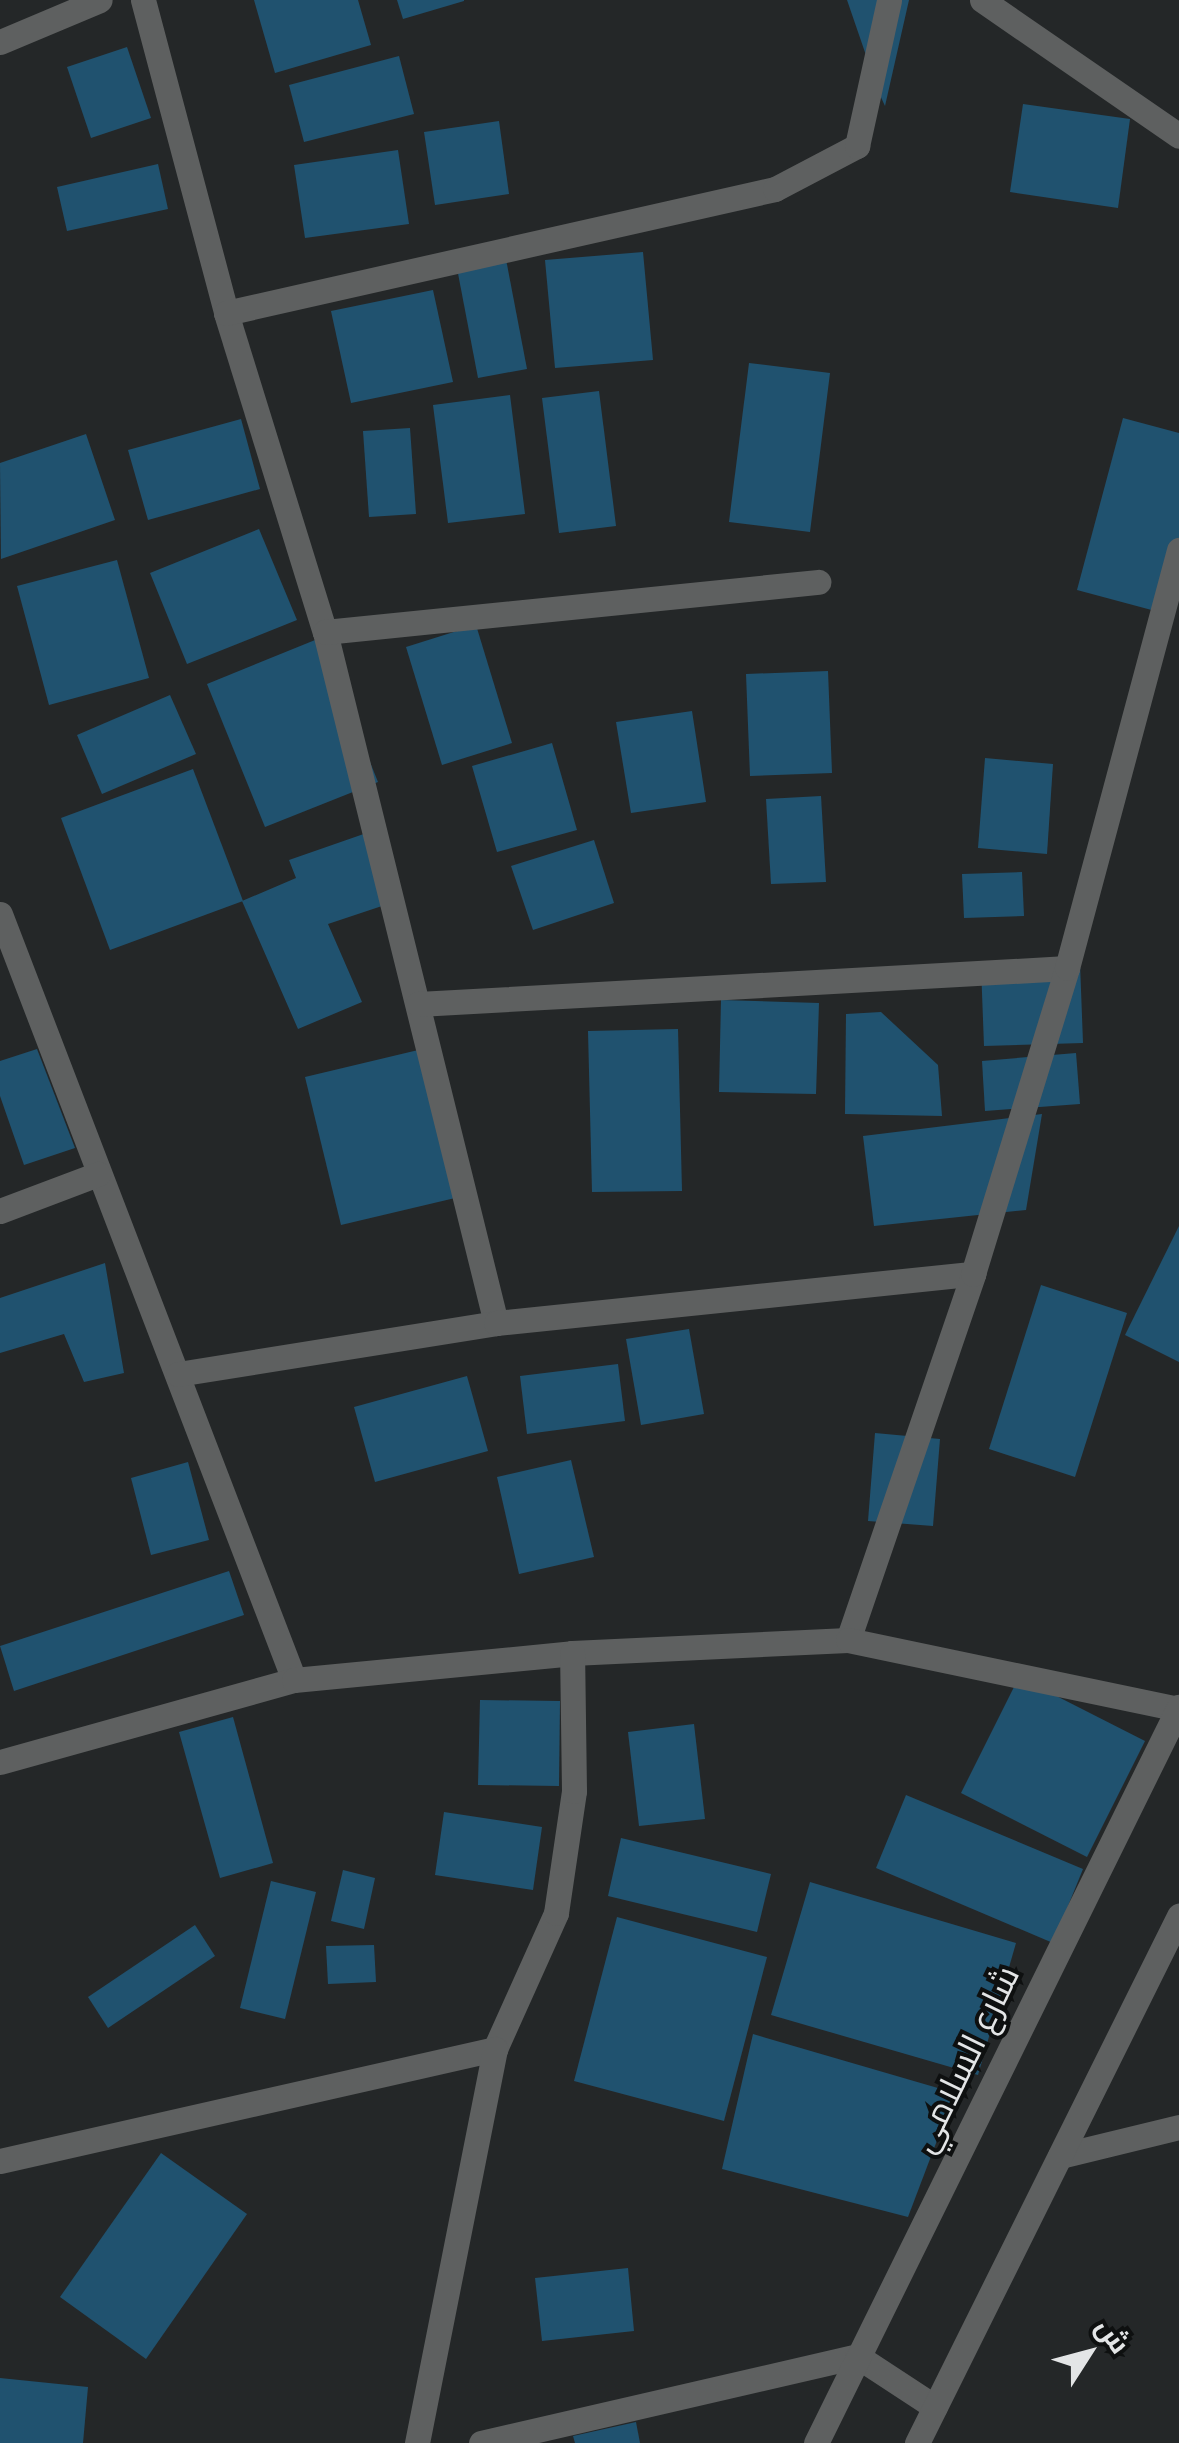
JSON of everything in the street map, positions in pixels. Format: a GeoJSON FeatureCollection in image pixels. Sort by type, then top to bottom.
{"type":"FeatureCollection","features":[{"type":"Feature","properties":{"kind":"street"},"geometry":{"type":"LineString","coordinates":[[0,42],[100,0]]}},
{"type":"Feature","properties":{"kind":"street"},"geometry":{"type":"LineString","coordinates":[[142,0],[226,313],[325,632],[496,1323]]}},
{"type":"Feature","properties":{"kind":"street"},"geometry":{"type":"LineString","coordinates":[[226,313],[775,189],[857,146],[888,0]]}},
{"type":"Feature","properties":{"kind":"street"},"geometry":{"type":"LineString","coordinates":[[983,0],[1179,136]]}},
{"type":"Feature","properties":{"kind":"street"},"geometry":{"type":"LineString","coordinates":[[848,1640],[973,1274],[1068,968],[1175,578],[1179,550]]}},
{"type":"Feature","properties":{"kind":"street"},"geometry":{"type":"LineString","coordinates":[[325,632],[818,582]]}},
{"type":"Feature","properties":{"kind":"street"},"geometry":{"type":"LineString","coordinates":[[0,914],[294,1680]]}},
{"type":"Feature","properties":{"kind":"street"},"geometry":{"type":"LineString","coordinates":[[418,1004],[1068,968]]}},
{"type":"Feature","properties":{"kind":"street"},"geometry":{"type":"LineString","coordinates":[[0,1211],[98,1174]]}},
{"type":"Feature","properties":{"kind":"street"},"geometry":{"type":"LineString","coordinates":[[178,1374],[496,1323],[973,1274]]}},
{"type":"Feature","properties":{"kind":"street"},"geometry":{"type":"LineString","coordinates":[[0,1762],[294,1680],[572,1653],[848,1640],[1179,1708]]}},
{"type":"Feature","properties":{"kind":"street"},"geometry":{"type":"LineString","coordinates":[[416,2443],[495,2049],[556,1913],[574,1791],[572,1653]]}},
{"type":"Feature","properties":{"kind":"street","name":"شارع السلامي"},"geometry":{"type":"LineString","coordinates":[[816,2443],[1179,1708]]}},
{"type":"Feature","properties":{"kind":"street"},"geometry":{"type":"LineString","coordinates":[[917,2443],[1179,1916]]}},
{"type":"Feature","properties":{"kind":"street"},"geometry":{"type":"LineString","coordinates":[[0,2161],[495,2049]]}},
{"type":"Feature","properties":{"kind":"street"},"geometry":{"type":"LineString","coordinates":[[1060,2156],[1179,2127]]}},
{"type":"Feature","properties":{"kind":"street"},"geometry":{"type":"LineString","coordinates":[[480,2443],[858,2356],[935,2407]]}},
{"type":"Feature","properties":{"kind":"building"},"geometry":{"type":"Polygon","coordinates":[[[254,0],[358,0],[371,45],[275,73],[254,0]]]}},
{"type":"Feature","properties":{"kind":"building"},"geometry":{"type":"Polygon","coordinates":[[[397,0],[464,0],[464,1],[403,19],[397,0]]]}},
{"type":"Feature","properties":{"kind":"building"},"geometry":{"type":"Polygon","coordinates":[[[847,0],[909,0],[885,106],[879,93],[847,0]]]}},
{"type":"Feature","properties":{"kind":"building"},"geometry":{"type":"Polygon","coordinates":[[[127,47],[151,118],[91,138],[67,67],[127,47]]]}},
{"type":"Feature","properties":{"kind":"building"},"geometry":{"type":"Polygon","coordinates":[[[399,56],[414,114],[304,142],[289,85],[399,56]]]}},
{"type":"Feature","properties":{"kind":"building"},"geometry":{"type":"Polygon","coordinates":[[[1023,104],[1130,119],[1118,208],[1010,192],[1023,104]]]}},
{"type":"Feature","properties":{"kind":"building"},"geometry":{"type":"Polygon","coordinates":[[[499,121],[509,194],[435,205],[424,132],[499,121]]]}},
{"type":"Feature","properties":{"kind":"building"},"geometry":{"type":"Polygon","coordinates":[[[398,150],[409,224],[305,238],[294,165],[398,150]]]}},
{"type":"Feature","properties":{"kind":"building"},"geometry":{"type":"Polygon","coordinates":[[[158,164],[168,209],[67,231],[57,187],[158,164]]]}},
{"type":"Feature","properties":{"kind":"building"},"geometry":{"type":"Polygon","coordinates":[[[643,252],[653,360],[555,368],[545,260],[643,252]]]}},
{"type":"Feature","properties":{"kind":"building"},"geometry":{"type":"Polygon","coordinates":[[[505,254],[527,369],[478,378],[456,263],[505,254]]]}},
{"type":"Feature","properties":{"kind":"building"},"geometry":{"type":"Polygon","coordinates":[[[433,290],[453,382],[351,403],[331,311],[433,290]]]}},
{"type":"Feature","properties":{"kind":"building"},"geometry":{"type":"Polygon","coordinates":[[[749,363],[830,373],[810,532],[729,522],[749,363]]]}},
{"type":"Feature","properties":{"kind":"building"},"geometry":{"type":"Polygon","coordinates":[[[599,391],[616,526],[559,533],[542,398],[599,391]]]}},
{"type":"Feature","properties":{"kind":"building"},"geometry":{"type":"Polygon","coordinates":[[[510,395],[525,514],[448,523],[433,405],[510,395]]]}},
{"type":"Feature","properties":{"kind":"building"},"geometry":{"type":"Polygon","coordinates":[[[1123,418],[1179,433],[1179,538],[1159,612],[1077,590],[1123,418]]]}},
{"type":"Feature","properties":{"kind":"building"},"geometry":{"type":"Polygon","coordinates":[[[241,419],[260,489],[148,520],[128,450],[241,419]]]}},
{"type":"Feature","properties":{"kind":"building"},"geometry":{"type":"Polygon","coordinates":[[[410,428],[416,514],[369,517],[363,431],[410,428]]]}},
{"type":"Feature","properties":{"kind":"building"},"geometry":{"type":"Polygon","coordinates":[[[86,434],[115,520],[1,559],[0,463],[86,434]]]}},
{"type":"Feature","properties":{"kind":"building"},"geometry":{"type":"Polygon","coordinates":[[[259,529],[297,620],[187,664],[150,573],[259,529]]]}},
{"type":"Feature","properties":{"kind":"building"},"geometry":{"type":"Polygon","coordinates":[[[117,560],[149,678],[49,705],[17,586],[117,560]]]}},
{"type":"Feature","properties":{"kind":"building"},"geometry":{"type":"Polygon","coordinates":[[[476,625],[512,743],[442,765],[406,647],[476,625]]]}},
{"type":"Feature","properties":{"kind":"building"},"geometry":{"type":"Polygon","coordinates":[[[320,638],[378,782],[265,827],[207,684],[320,638]]]}},
{"type":"Feature","properties":{"kind":"building"},"geometry":{"type":"Polygon","coordinates":[[[828,671],[832,773],[750,776],[746,674],[828,671]]]}},
{"type":"Feature","properties":{"kind":"building"},"geometry":{"type":"Polygon","coordinates":[[[170,695],[196,754],[102,794],[77,735],[170,695]]]}},
{"type":"Feature","properties":{"kind":"building"},"geometry":{"type":"Polygon","coordinates":[[[692,711],[706,802],[631,813],[616,722],[692,711]]]}},
{"type":"Feature","properties":{"kind":"building"},"geometry":{"type":"Polygon","coordinates":[[[552,743],[577,830],[497,852],[472,766],[552,743]]]}},
{"type":"Feature","properties":{"kind":"building"},"geometry":{"type":"Polygon","coordinates":[[[985,758],[1053,764],[1047,854],[978,848],[985,758]]]}},
{"type":"Feature","properties":{"kind":"building"},"geometry":{"type":"Polygon","coordinates":[[[193,769],[243,901],[110,950],[61,818],[193,769]]]}},
{"type":"Feature","properties":{"kind":"building"},"geometry":{"type":"Polygon","coordinates":[[[821,796],[826,882],[771,884],[766,799],[821,796]]]}},
{"type":"Feature","properties":{"kind":"building"},"geometry":{"type":"Polygon","coordinates":[[[378,829],[403,899],[328,924],[362,1002],[298,1029],[242,901],[296,878],[289,860],[378,829]]]}},
{"type":"Feature","properties":{"kind":"building"},"geometry":{"type":"Polygon","coordinates":[[[594,840],[614,903],[533,930],[511,866],[594,840]]]}},
{"type":"Feature","properties":{"kind":"building"},"geometry":{"type":"Polygon","coordinates":[[[1022,872],[1024,916],[964,918],[962,874],[1022,872]]]}},
{"type":"Feature","properties":{"kind":"building"},"geometry":{"type":"Polygon","coordinates":[[[1080,963],[1083,1043],[984,1046],[981,966],[1080,963]]]}},
{"type":"Feature","properties":{"kind":"building"},"geometry":{"type":"Polygon","coordinates":[[[721,1000],[819,1003],[816,1094],[719,1092],[721,1000]]]}},
{"type":"Feature","properties":{"kind":"building"},"geometry":{"type":"Polygon","coordinates":[[[881,1012],[938,1065],[942,1116],[845,1114],[846,1014],[881,1012]]]}},
{"type":"Feature","properties":{"kind":"building"},"geometry":{"type":"Polygon","coordinates":[[[678,1029],[682,1191],[592,1192],[588,1031],[678,1029]]]}},
{"type":"Feature","properties":{"kind":"building"},"geometry":{"type":"Polygon","coordinates":[[[435,1046],[472,1194],[341,1225],[305,1077],[435,1046]]]}},
{"type":"Feature","properties":{"kind":"building"},"geometry":{"type":"Polygon","coordinates":[[[37,1049],[75,1148],[24,1165],[0,1096],[0,1061],[37,1049]]]}},
{"type":"Feature","properties":{"kind":"building"},"geometry":{"type":"Polygon","coordinates":[[[1076,1053],[1080,1104],[985,1111],[982,1061],[1076,1053]]]}},
{"type":"Feature","properties":{"kind":"building"},"geometry":{"type":"Polygon","coordinates":[[[1042,1114],[1026,1210],[874,1226],[863,1136],[1042,1114]]]}},
{"type":"Feature","properties":{"kind":"building"},"geometry":{"type":"Polygon","coordinates":[[[1179,1226],[1179,1362],[1125,1335],[1179,1226]]]}},
{"type":"Feature","properties":{"kind":"building"},"geometry":{"type":"Polygon","coordinates":[[[105,1263],[124,1373],[84,1382],[64,1334],[0,1353],[0,1298],[105,1263]]]}},
{"type":"Feature","properties":{"kind":"building"},"geometry":{"type":"Polygon","coordinates":[[[1041,1285],[1127,1313],[1075,1477],[989,1449],[1041,1285]]]}},
{"type":"Feature","properties":{"kind":"building"},"geometry":{"type":"Polygon","coordinates":[[[689,1329],[704,1414],[641,1425],[626,1339],[689,1329]]]}},
{"type":"Feature","properties":{"kind":"building"},"geometry":{"type":"Polygon","coordinates":[[[618,1364],[625,1421],[527,1434],[520,1376],[618,1364]]]}},
{"type":"Feature","properties":{"kind":"building"},"geometry":{"type":"Polygon","coordinates":[[[467,1376],[488,1451],[375,1482],[354,1407],[467,1376]]]}},
{"type":"Feature","properties":{"kind":"building"},"geometry":{"type":"Polygon","coordinates":[[[875,1433],[940,1439],[933,1526],[868,1521],[875,1433]]]}},
{"type":"Feature","properties":{"kind":"building"},"geometry":{"type":"Polygon","coordinates":[[[571,1460],[594,1557],[519,1574],[497,1477],[571,1460]]]}},
{"type":"Feature","properties":{"kind":"building"},"geometry":{"type":"Polygon","coordinates":[[[188,1462],[209,1540],[151,1555],[131,1478],[188,1462]]]}},
{"type":"Feature","properties":{"kind":"building"},"geometry":{"type":"Polygon","coordinates":[[[229,1571],[244,1615],[14,1691],[0,1646],[229,1571]]]}},
{"type":"Feature","properties":{"kind":"building"},"geometry":{"type":"Polygon","coordinates":[[[1019,1677],[1145,1741],[1087,1857],[961,1793],[1019,1677]]]}},
{"type":"Feature","properties":{"kind":"building"},"geometry":{"type":"Polygon","coordinates":[[[480,1700],[560,1701],[559,1786],[478,1785],[480,1700]]]}},
{"type":"Feature","properties":{"kind":"building"},"geometry":{"type":"Polygon","coordinates":[[[233,1717],[273,1863],[220,1878],[179,1732],[233,1717]]]}},
{"type":"Feature","properties":{"kind":"building"},"geometry":{"type":"Polygon","coordinates":[[[694,1724],[705,1819],[639,1826],[628,1732],[694,1724]]]}},
{"type":"Feature","properties":{"kind":"building"},"geometry":{"type":"Polygon","coordinates":[[[906,1795],[1083,1869],[1053,1943],[876,1868],[906,1795]]]}},
{"type":"Feature","properties":{"kind":"building"},"geometry":{"type":"Polygon","coordinates":[[[444,1812],[542,1827],[533,1890],[435,1875],[444,1812]]]}},
{"type":"Feature","properties":{"kind":"building"},"geometry":{"type":"Polygon","coordinates":[[[621,1838],[771,1874],[757,1932],[608,1896],[621,1838]]]}},
{"type":"Feature","properties":{"kind":"building"},"geometry":{"type":"Polygon","coordinates":[[[343,1870],[375,1878],[364,1929],[331,1921],[343,1870]]]}},
{"type":"Feature","properties":{"kind":"building"},"geometry":{"type":"Polygon","coordinates":[[[271,1881],[316,1892],[285,2019],[240,2008],[271,1881]]]}},
{"type":"Feature","properties":{"kind":"building"},"geometry":{"type":"Polygon","coordinates":[[[810,1882],[1016,1943],[978,2075],[771,2015],[810,1882]]]}},
{"type":"Feature","properties":{"kind":"building"},"geometry":{"type":"Polygon","coordinates":[[[617,1917],[767,1957],[724,2121],[574,2081],[617,1917]]]}},
{"type":"Feature","properties":{"kind":"building"},"geometry":{"type":"Polygon","coordinates":[[[195,1925],[215,1956],[108,2028],[88,1997],[195,1925]]]}},
{"type":"Feature","properties":{"kind":"building"},"geometry":{"type":"Polygon","coordinates":[[[374,1945],[376,1982],[328,1984],[326,1946],[374,1945]]]}},
{"type":"Feature","properties":{"kind":"building"},"geometry":{"type":"Polygon","coordinates":[[[753,2034],[955,2093],[908,2217],[722,2169],[753,2034]]]}},
{"type":"Feature","properties":{"kind":"building"},"geometry":{"type":"Polygon","coordinates":[[[161,2153],[247,2214],[146,2359],[60,2297],[161,2153]]]}},
{"type":"Feature","properties":{"kind":"building"},"geometry":{"type":"Polygon","coordinates":[[[628,2268],[634,2331],[542,2341],[535,2278],[628,2268]]]}},
{"type":"Feature","properties":{"kind":"building"},"geometry":{"type":"Polygon","coordinates":[[[0,2378],[88,2387],[83,2443],[0,2443],[0,2378]]]}},
{"type":"Feature","properties":{"kind":"building"},"geometry":{"type":"Polygon","coordinates":[[[636,2422],[640,2443],[575,2443],[573,2436],[636,2422]]]}}]}
